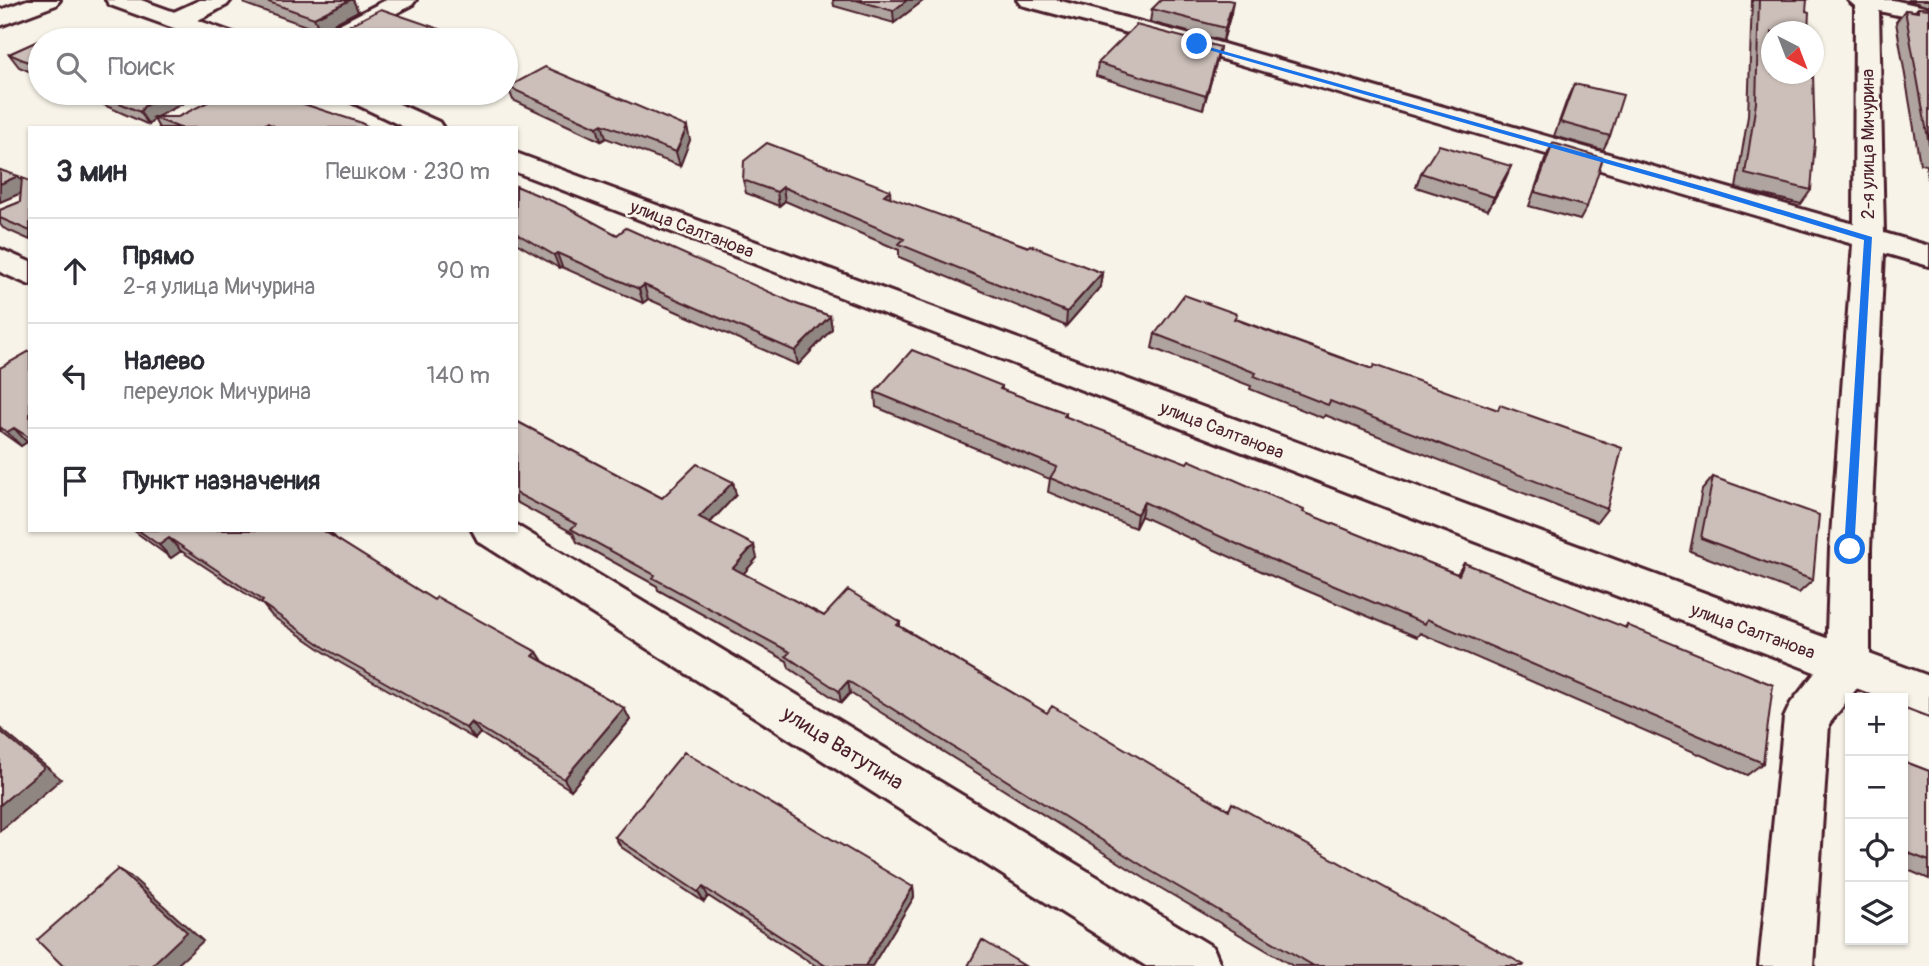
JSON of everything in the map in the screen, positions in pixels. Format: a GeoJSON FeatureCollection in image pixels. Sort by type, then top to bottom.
{"type":"FeatureCollection","features":[{"type":"Feature","properties":{"kind":"street"},"geometry":{"type":"LineString","coordinates":[[0,19],[48,0]]}},
{"type":"Feature","properties":{"kind":"street"},"geometry":{"type":"LineString","coordinates":[[118,0],[198,28]]}},
{"type":"Feature","properties":{"kind":"street"},"geometry":{"type":"LineString","coordinates":[[176,20],[219,0]]}},
{"type":"Feature","properties":{"kind":"street"},"geometry":{"type":"LineString","coordinates":[[350,28],[404,0]]}},
{"type":"Feature","properties":{"kind":"street"},"geometry":{"type":"LineString","coordinates":[[1029,0],[1197,44],[1709,190],[1929,256]]}},
{"type":"Feature","properties":{"kind":"street"},"geometry":{"type":"LineString","coordinates":[[1865,1],[1929,15]]}},
{"type":"Feature","properties":{"kind":"street","name":"2-я улица Мичурина"},"geometry":{"type":"LineString","coordinates":[[1847,665],[1850,549],[1869,239],[1865,1]]}},
{"type":"Feature","properties":{"kind":"street"},"geometry":{"type":"LineString","coordinates":[[380,105],[425,126]]}},
{"type":"Feature","properties":{"kind":"street","name":"улица Салтанова"},"geometry":{"type":"LineString","coordinates":[[518,163],[1929,696]]}},
{"type":"Feature","properties":{"kind":"street"},"geometry":{"type":"LineString","coordinates":[[0,259],[28,274]]}},
{"type":"Feature","properties":{"kind":"street","name":"улица Ватутина"},"geometry":{"type":"LineString","coordinates":[[495,532],[1194,966]]}},
{"type":"Feature","properties":{"kind":"street"},"geometry":{"type":"LineString","coordinates":[[1786,966],[1807,718],[1847,665]]}},
{"type":"Feature","properties":{"kind":"building"},"geometry":{"type":"Polygon","coordinates":[[[263,0],[350,0],[314,18],[263,0]]]}},
{"type":"Feature","properties":{"kind":"building"},"geometry":{"type":"Polygon","coordinates":[[[856,0],[907,0],[893,11],[856,0]]]}},
{"type":"Feature","properties":{"kind":"building"},"geometry":{"type":"Polygon","coordinates":[[[1161,0],[1233,1],[1225,28],[1152,9],[1161,0]]]}},
{"type":"Feature","properties":{"kind":"building"},"geometry":{"type":"Polygon","coordinates":[[[1759,0],[1807,0],[1809,21],[1761,21],[1761,84],[1813,84],[1815,142],[1811,190],[1745,174],[1756,103],[1759,0]]]}},
{"type":"Feature","properties":{"kind":"building"},"geometry":{"type":"Polygon","coordinates":[[[1918,8],[1929,9],[1929,144],[1905,10],[1918,12],[1918,8]]]}},
{"type":"Feature","properties":{"kind":"building"},"geometry":{"type":"Polygon","coordinates":[[[381,9],[436,28],[344,28],[381,9]]]}},
{"type":"Feature","properties":{"kind":"building"},"geometry":{"type":"Polygon","coordinates":[[[1136,25],[1220,47],[1206,96],[1098,63],[1136,25]]]}},
{"type":"Feature","properties":{"kind":"building"},"geometry":{"type":"Polygon","coordinates":[[[28,45],[28,62],[9,54],[28,45]]]}},
{"type":"Feature","properties":{"kind":"building"},"geometry":{"type":"Polygon","coordinates":[[[545,67],[687,127],[676,152],[602,124],[597,127],[518,91],[518,82],[545,67]]]}},
{"type":"Feature","properties":{"kind":"building"},"geometry":{"type":"Polygon","coordinates":[[[1574,84],[1623,95],[1610,136],[1560,122],[1574,84]]]}},
{"type":"Feature","properties":{"kind":"building"},"geometry":{"type":"Polygon","coordinates":[[[124,105],[146,105],[140,112],[124,105]]]}},
{"type":"Feature","properties":{"kind":"building"},"geometry":{"type":"Polygon","coordinates":[[[202,105],[307,105],[367,126],[274,126],[267,123],[262,126],[175,126],[152,117],[178,117],[202,105]]]}},
{"type":"Feature","properties":{"kind":"building"},"geometry":{"type":"Polygon","coordinates":[[[767,143],[890,190],[884,195],[1028,247],[1030,245],[1102,273],[1067,312],[899,244],[904,239],[783,187],[777,192],[743,180],[744,161],[767,143]]]}},
{"type":"Feature","properties":{"kind":"building"},"geometry":{"type":"Polygon","coordinates":[[[1553,143],[1603,158],[1587,207],[1535,192],[1553,143]]]}},
{"type":"Feature","properties":{"kind":"building"},"geometry":{"type":"Polygon","coordinates":[[[1439,145],[1511,166],[1494,197],[1421,173],[1439,145]]]}},
{"type":"Feature","properties":{"kind":"building"},"geometry":{"type":"Polygon","coordinates":[[[0,170],[18,176],[0,184],[0,170]]]}},
{"type":"Feature","properties":{"kind":"building"},"geometry":{"type":"Polygon","coordinates":[[[22,178],[28,180],[28,230],[0,218],[0,210],[20,202],[22,178]]]}},
{"type":"Feature","properties":{"kind":"building"},"geometry":{"type":"Polygon","coordinates":[[[518,187],[566,207],[617,235],[626,228],[796,304],[830,316],[795,351],[644,285],[639,289],[557,253],[554,255],[518,234],[518,187]]]}},
{"type":"Feature","properties":{"kind":"building"},"geometry":{"type":"Polygon","coordinates":[[[1184,295],[1237,314],[1234,319],[1372,369],[1374,365],[1498,410],[1500,405],[1622,448],[1607,509],[1330,401],[1328,405],[1254,376],[1256,373],[1155,334],[1184,295]]]}},
{"type":"Feature","properties":{"kind":"building"},"geometry":{"type":"Polygon","coordinates":[[[912,350],[1002,386],[1000,389],[1066,413],[1064,416],[1187,463],[1189,460],[1304,510],[1303,512],[1459,575],[1464,563],[1626,628],[1627,625],[1773,685],[1763,763],[1427,619],[1425,624],[1277,562],[1144,502],[1137,514],[1050,478],[1057,467],[875,392],[912,350]]]}},
{"type":"Feature","properties":{"kind":"building"},"geometry":{"type":"Polygon","coordinates":[[[28,352],[28,437],[14,428],[7,432],[0,427],[0,368],[28,352]]]}},
{"type":"Feature","properties":{"kind":"building"},"geometry":{"type":"Polygon","coordinates":[[[518,422],[662,498],[697,464],[733,482],[699,517],[754,545],[733,568],[824,616],[848,590],[900,622],[897,625],[1047,713],[1052,706],[1229,810],[1232,803],[1524,965],[1314,966],[1151,871],[848,681],[839,691],[786,656],[790,652],[653,578],[655,575],[571,529],[576,524],[518,494],[518,422]]]}},
{"type":"Feature","properties":{"kind":"building"},"geometry":{"type":"Polygon","coordinates":[[[1713,477],[1819,515],[1813,580],[1701,538],[1713,477]]]}},
{"type":"Feature","properties":{"kind":"building"},"geometry":{"type":"Polygon","coordinates":[[[141,532],[326,532],[434,600],[437,597],[537,652],[533,656],[624,708],[564,779],[471,722],[466,728],[328,650],[261,603],[263,601],[169,538],[159,545],[141,532]]]}},
{"type":"Feature","properties":{"kind":"building"},"geometry":{"type":"Polygon","coordinates":[[[0,731],[44,768],[0,805],[0,731]]]}},
{"type":"Feature","properties":{"kind":"building"},"geometry":{"type":"Polygon","coordinates":[[[684,752],[913,887],[865,966],[826,966],[703,887],[698,892],[615,837],[684,752]]]}},
{"type":"Feature","properties":{"kind":"building"},"geometry":{"type":"Polygon","coordinates":[[[1908,763],[1929,771],[1929,861],[1908,853],[1908,763]]]}},
{"type":"Feature","properties":{"kind":"building"},"geometry":{"type":"Polygon","coordinates":[[[118,869],[187,932],[151,966],[63,966],[37,940],[118,869]]]}},
{"type":"Feature","properties":{"kind":"building"},"geometry":{"type":"Polygon","coordinates":[[[982,940],[1025,966],[968,966],[982,940]]]}},
{"type":"Feature","properties":{"kind":"route"},"geometry":{"type":"LineString","coordinates":[[1197,44],[1368,95],[1709,190],[1869,239],[1850,549]]}}]}
